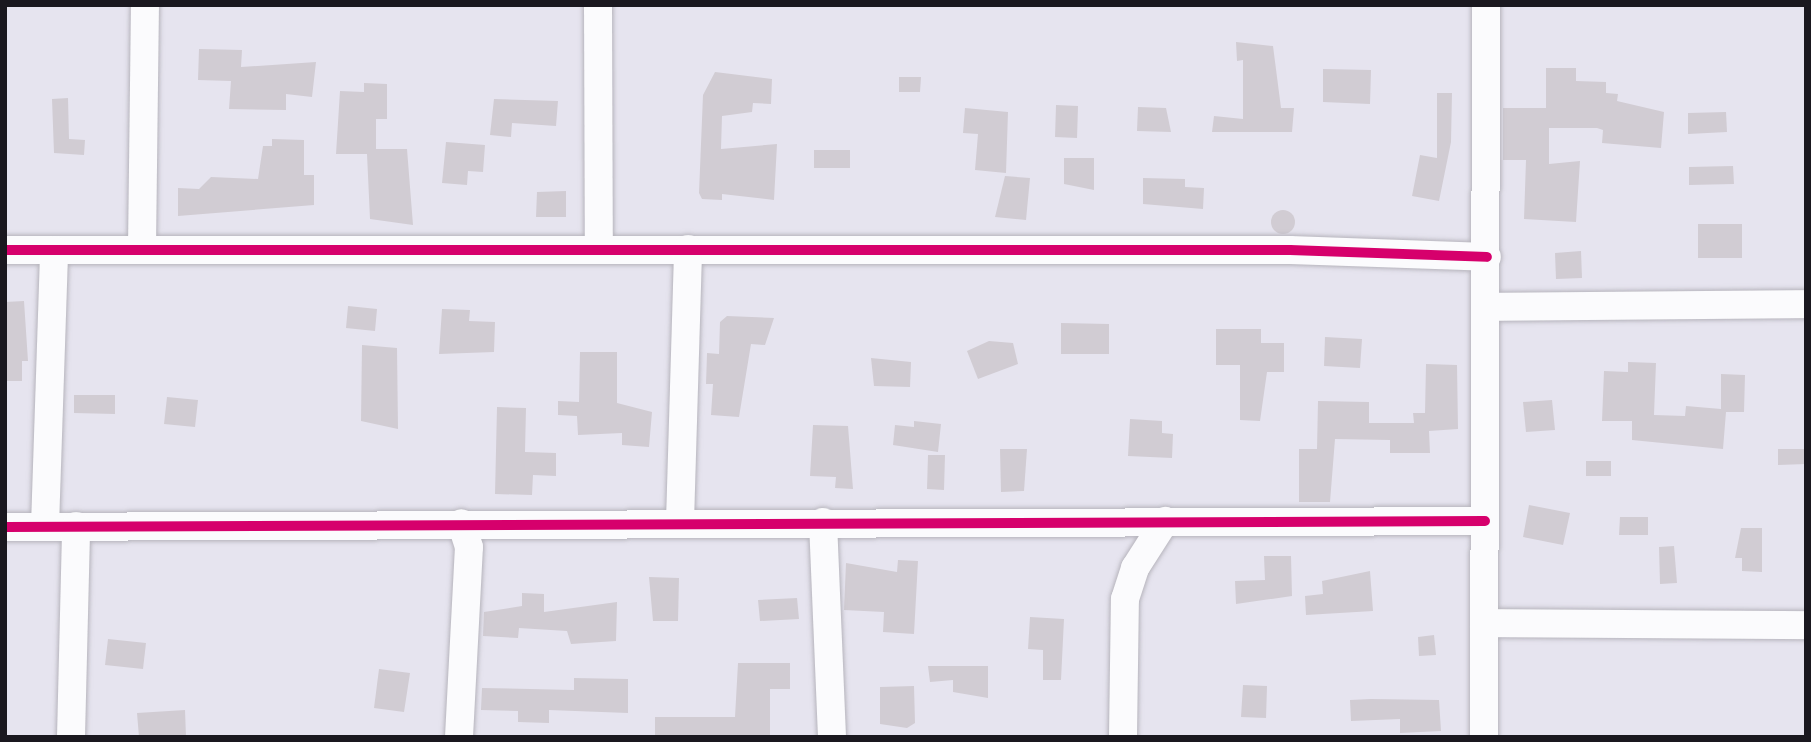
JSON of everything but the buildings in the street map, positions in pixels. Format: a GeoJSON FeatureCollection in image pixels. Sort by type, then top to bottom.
{"type":"FeatureCollection","features":[{"type":"Feature","properties":{"kind":"street"},"geometry":{"type":"LineString","coordinates":[[142,248],[145,5]]}},
{"type":"Feature","properties":{"kind":"street"},"geometry":{"type":"LineString","coordinates":[[598,5],[598,248]]}},
{"type":"Feature","properties":{"kind":"street"},"geometry":{"type":"LineString","coordinates":[[1484,737],[1486,5]]}},
{"type":"Feature","properties":{"kind":"street"},"geometry":{"type":"LineString","coordinates":[[680,522],[688,249]]}},
{"type":"Feature","properties":{"kind":"street"},"geometry":{"type":"LineString","coordinates":[[5,250],[1290,250],[1487,257]]}},
{"type":"Feature","properties":{"kind":"street"},"geometry":{"type":"LineString","coordinates":[[45,526],[54,250]]}},
{"type":"Feature","properties":{"kind":"street"},"geometry":{"type":"LineString","coordinates":[[1487,307],[1806,304]]}},
{"type":"Feature","properties":{"kind":"street"},"geometry":{"type":"LineString","coordinates":[[5,527],[680,522],[1485,521]]}},
{"type":"Feature","properties":{"kind":"street"},"geometry":{"type":"LineString","coordinates":[[823,522],[832,737]]}},
{"type":"Feature","properties":{"kind":"street"},"geometry":{"type":"LineString","coordinates":[[1123,737],[1125,599],[1135,568],[1165,522]]}},
{"type":"Feature","properties":{"kind":"street"},"geometry":{"type":"LineString","coordinates":[[459,737],[469,547],[461,523]]}},
{"type":"Feature","properties":{"kind":"street"},"geometry":{"type":"LineString","coordinates":[[71,737],[76,526]]}},
{"type":"Feature","properties":{"kind":"street"},"geometry":{"type":"LineString","coordinates":[[1484,624],[1806,625]]}},
{"type":"Feature","properties":{"kind":"cycle path"},"geometry":{"type":"LineString","coordinates":[[5,250],[1290,250],[1487,257]]}},
{"type":"Feature","properties":{"kind":"cycle path"},"geometry":{"type":"LineString","coordinates":[[5,527],[1485,521]]}}]}
